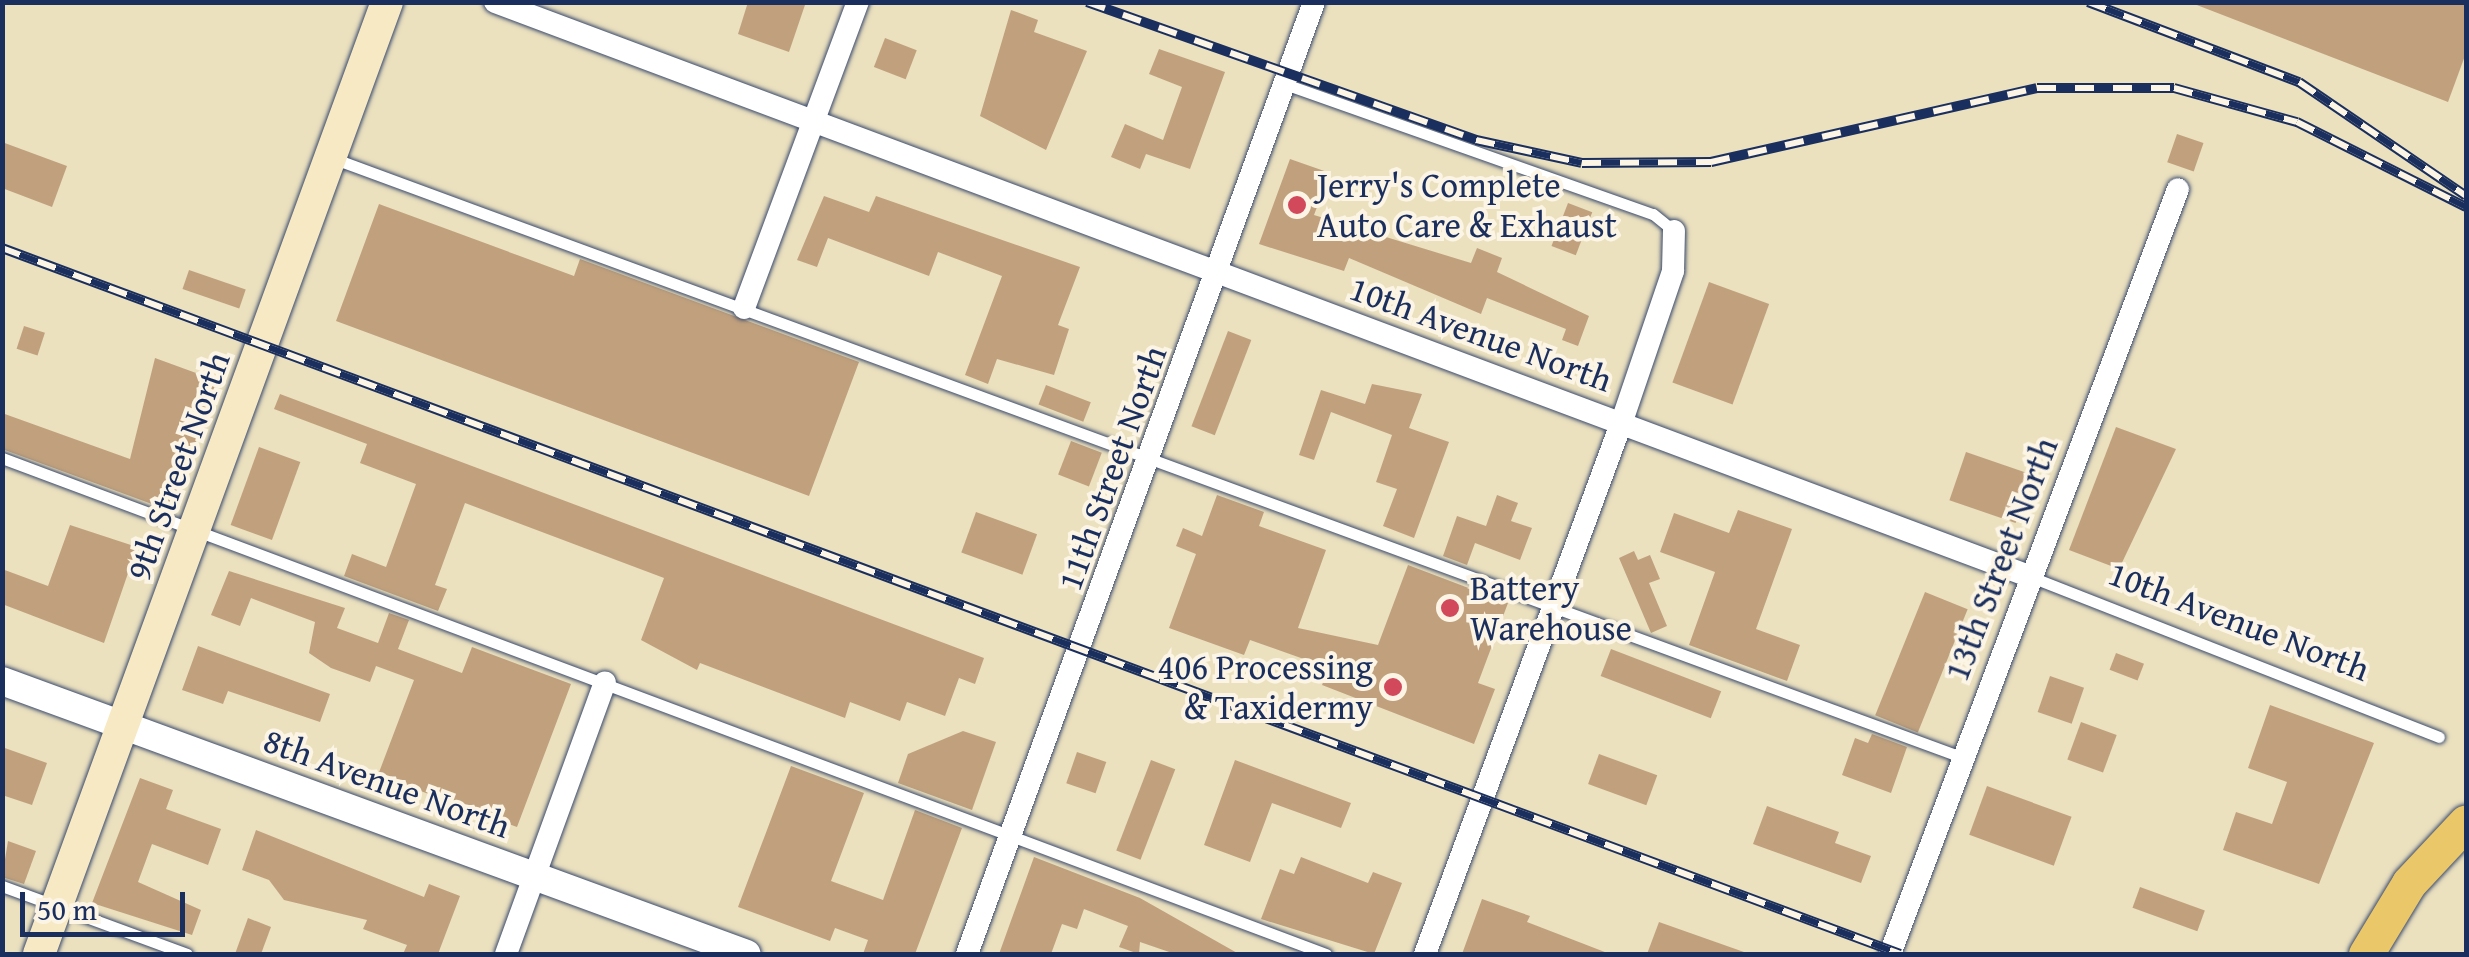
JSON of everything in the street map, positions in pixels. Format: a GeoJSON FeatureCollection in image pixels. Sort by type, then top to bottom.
{"type":"FeatureCollection","features":[{"type":"Feature","properties":{"kind":"main road","name":"9th Street North"},"geometry":{"type":"LineString","coordinates":[[39,954],[126,728],[387,2]]}},
{"type":"Feature","properties":{"kind":"main road"},"geometry":{"type":"LineString","coordinates":[[2366,954],[2408,883],[2466,822]]}},
{"type":"Feature","properties":{"kind":"street","name":"10th Avenue North"},"geometry":{"type":"LineString","coordinates":[[495,2],[2031,578]]}},
{"type":"Feature","properties":{"kind":"street"},"geometry":{"type":"LineString","coordinates":[[744,308],[858,2]]}},
{"type":"Feature","properties":{"kind":"street","name":"11th Street North"},"geometry":{"type":"LineString","coordinates":[[968,954],[1154,457],[1314,2]]}},
{"type":"Feature","properties":{"kind":"street","name":"13th Street North"},"geometry":{"type":"LineString","coordinates":[[1890,954],[2178,189]]}},
{"type":"Feature","properties":{"kind":"street"},"geometry":{"type":"LineString","coordinates":[[1425,954],[1621,424],[1673,271],[1674,230]]}},
{"type":"Feature","properties":{"kind":"street","name":"8th Avenue North"},"geometry":{"type":"LineString","coordinates":[[2,681],[747,954]]}},
{"type":"Feature","properties":{"kind":"street"},"geometry":{"type":"LineString","coordinates":[[506,954],[605,682]]}},
{"type":"Feature","properties":{"kind":"lane"},"geometry":{"type":"LineString","coordinates":[[1285,84],[1654,214],[1674,230]]}},
{"type":"Feature","properties":{"kind":"lane"},"geometry":{"type":"LineString","coordinates":[[331,158],[1557,603],[1964,758]]}},
{"type":"Feature","properties":{"kind":"lane"},"geometry":{"type":"LineString","coordinates":[[2,458],[1326,954]]}},
{"type":"Feature","properties":{"kind":"lane","name":"10th Avenue North"},"geometry":{"type":"LineString","coordinates":[[2031,578],[2439,736]]}},
{"type":"Feature","properties":{"kind":"lane"},"geometry":{"type":"LineString","coordinates":[[2,886],[187,954]]}},
{"type":"Feature","properties":{"kind":"building"},"geometry":{"type":"Polygon","coordinates":[[[748,2],[806,2],[789,52],[738,34],[748,2]]]}},
{"type":"Feature","properties":{"kind":"building"},"geometry":{"type":"Polygon","coordinates":[[[2189,2],[2466,2],[2466,53],[2448,102],[2189,2]]]}},
{"type":"Feature","properties":{"kind":"building"},"geometry":{"type":"Polygon","coordinates":[[[1011,10],[1038,20],[1034,32],[1087,51],[1046,150],[980,116],[1011,10]]]}},
{"type":"Feature","properties":{"kind":"building"},"geometry":{"type":"Polygon","coordinates":[[[885,38],[917,50],[906,79],[874,67],[885,38]]]}},
{"type":"Feature","properties":{"kind":"building"},"geometry":{"type":"Polygon","coordinates":[[[1159,49],[1225,72],[1190,169],[1146,154],[1140,169],[1111,157],[1125,124],[1163,140],[1182,87],[1149,74],[1159,49]]]}},
{"type":"Feature","properties":{"kind":"building"},"geometry":{"type":"Polygon","coordinates":[[[2177,134],[2203,143],[2194,171],[2167,162],[2177,134]]]}},
{"type":"Feature","properties":{"kind":"building"},"geometry":{"type":"Polygon","coordinates":[[[2,142],[67,166],[52,207],[2,188],[2,142]]]}},
{"type":"Feature","properties":{"kind":"building"},"geometry":{"type":"Polygon","coordinates":[[[1290,159],[1330,173],[1314,215],[1471,263],[1477,248],[1502,258],[1497,272],[1589,316],[1578,346],[1562,340],[1566,329],[1487,298],[1481,314],[1349,258],[1344,271],[1259,244],[1290,159]]]}},
{"type":"Feature","properties":{"kind":"building"},"geometry":{"type":"Polygon","coordinates":[[[824,196],[869,212],[876,196],[1080,267],[1058,325],[1069,329],[1054,375],[997,359],[988,384],[965,375],[1002,276],[938,252],[929,276],[828,238],[817,267],[797,260],[824,196]]]}},
{"type":"Feature","properties":{"kind":"building"},"geometry":{"type":"Polygon","coordinates":[[[1568,203],[1592,212],[1576,255],[1552,246],[1568,203]]]}},
{"type":"Feature","properties":{"kind":"building"},"geometry":{"type":"Polygon","coordinates":[[[379,204],[574,276],[580,259],[859,362],[809,496],[336,321],[379,204]]]}},
{"type":"Feature","properties":{"kind":"building"},"geometry":{"type":"Polygon","coordinates":[[[189,270],[246,290],[239,308],[182,289],[189,270]]]}},
{"type":"Feature","properties":{"kind":"building"},"geometry":{"type":"Polygon","coordinates":[[[1709,282],[1769,304],[1733,404],[1672,383],[1709,282]]]}},
{"type":"Feature","properties":{"kind":"building"},"geometry":{"type":"Polygon","coordinates":[[[24,326],[45,333],[38,356],[17,349],[24,326]]]}},
{"type":"Feature","properties":{"kind":"building"},"geometry":{"type":"Polygon","coordinates":[[[1228,331],[1251,340],[1215,435],[1191,426],[1228,331]]]}},
{"type":"Feature","properties":{"kind":"building"},"geometry":{"type":"Polygon","coordinates":[[[155,358],[218,381],[171,511],[2,449],[2,413],[130,459],[155,358]]]}},
{"type":"Feature","properties":{"kind":"building"},"geometry":{"type":"Polygon","coordinates":[[[1372,384],[1422,394],[1409,428],[1449,442],[1414,538],[1383,526],[1397,489],[1376,482],[1392,435],[1331,412],[1314,460],[1299,455],[1321,390],[1365,404],[1372,384]]]}},
{"type":"Feature","properties":{"kind":"building"},"geometry":{"type":"Polygon","coordinates":[[[1046,385],[1091,402],[1083,422],[1038,405],[1046,385]]]}},
{"type":"Feature","properties":{"kind":"building"},"geometry":{"type":"Polygon","coordinates":[[[280,394],[984,658],[975,684],[959,678],[945,716],[907,702],[900,721],[850,702],[845,718],[700,663],[697,670],[641,640],[664,578],[465,503],[435,585],[447,589],[438,611],[344,576],[352,554],[386,567],[416,484],[360,463],[367,444],[274,409],[280,394]]]}},
{"type":"Feature","properties":{"kind":"building"},"geometry":{"type":"Polygon","coordinates":[[[2116,427],[2176,449],[2119,569],[2069,550],[2116,427]]]}},
{"type":"Feature","properties":{"kind":"building"},"geometry":{"type":"Polygon","coordinates":[[[1071,441],[1102,453],[1089,486],[1058,475],[1071,441]]]}},
{"type":"Feature","properties":{"kind":"building"},"geometry":{"type":"Polygon","coordinates":[[[259,447],[300,462],[272,540],[231,525],[259,447]]]}},
{"type":"Feature","properties":{"kind":"building"},"geometry":{"type":"Polygon","coordinates":[[[1966,452],[2032,475],[2016,523],[1949,500],[1966,452]]]}},
{"type":"Feature","properties":{"kind":"building"},"geometry":{"type":"Polygon","coordinates":[[[1217,495],[1264,512],[1259,526],[1326,550],[1298,628],[1378,645],[1408,565],[1508,603],[1478,683],[1495,689],[1474,744],[1322,685],[1329,668],[1250,640],[1244,655],[1169,628],[1196,554],[1176,546],[1183,528],[1202,536],[1217,495]]]}},
{"type":"Feature","properties":{"kind":"building"},"geometry":{"type":"Polygon","coordinates":[[[1497,495],[1518,503],[1511,521],[1532,528],[1520,560],[1475,543],[1467,565],[1443,556],[1457,516],[1486,526],[1497,495]]]}},
{"type":"Feature","properties":{"kind":"building"},"geometry":{"type":"Polygon","coordinates":[[[1738,510],[1792,529],[1756,629],[1800,645],[1787,681],[1689,645],[1715,572],[1660,552],[1674,513],[1729,533],[1738,510]]]}},
{"type":"Feature","properties":{"kind":"building"},"geometry":{"type":"Polygon","coordinates":[[[976,512],[1037,534],[1022,575],[961,552],[976,512]]]}},
{"type":"Feature","properties":{"kind":"building"},"geometry":{"type":"Polygon","coordinates":[[[70,525],[137,547],[104,643],[2,604],[2,569],[48,586],[70,525]]]}},
{"type":"Feature","properties":{"kind":"building"},"geometry":{"type":"Polygon","coordinates":[[[1634,551],[1638,560],[1650,555],[1660,579],[1649,583],[1667,626],[1651,633],[1619,558],[1634,551]]]}},
{"type":"Feature","properties":{"kind":"building"},"geometry":{"type":"Polygon","coordinates":[[[229,571],[345,608],[337,628],[378,643],[389,613],[409,620],[398,649],[462,673],[472,647],[571,684],[517,827],[378,775],[414,680],[376,666],[370,682],[331,668],[309,653],[315,622],[251,598],[240,626],[211,615],[229,571]]]}},
{"type":"Feature","properties":{"kind":"building"},"geometry":{"type":"Polygon","coordinates":[[[1925,592],[1968,609],[1918,733],[1875,715],[1925,592]]]}},
{"type":"Feature","properties":{"kind":"building"},"geometry":{"type":"Polygon","coordinates":[[[198,646],[330,694],[320,722],[228,691],[223,704],[182,690],[198,646]]]}},
{"type":"Feature","properties":{"kind":"building"},"geometry":{"type":"Polygon","coordinates":[[[1611,649],[1721,691],[1711,718],[1601,676],[1611,649]]]}},
{"type":"Feature","properties":{"kind":"building"},"geometry":{"type":"Polygon","coordinates":[[[2116,653],[2144,664],[2138,681],[2110,670],[2116,653]]]}},
{"type":"Feature","properties":{"kind":"building"},"geometry":{"type":"Polygon","coordinates":[[[2050,676],[2084,688],[2072,724],[2038,712],[2050,676]]]}},
{"type":"Feature","properties":{"kind":"building"},"geometry":{"type":"Polygon","coordinates":[[[2270,705],[2374,743],[2319,884],[2223,850],[2236,812],[2272,824],[2287,782],[2248,768],[2270,705]]]}},
{"type":"Feature","properties":{"kind":"building"},"geometry":{"type":"Polygon","coordinates":[[[2081,722],[2117,735],[2103,773],[2067,760],[2081,722]]]}},
{"type":"Feature","properties":{"kind":"building"},"geometry":{"type":"Polygon","coordinates":[[[963,731],[996,742],[972,810],[898,783],[908,754],[963,731]]]}},
{"type":"Feature","properties":{"kind":"building"},"geometry":{"type":"Polygon","coordinates":[[[1872,734],[1907,747],[1891,793],[1842,775],[1855,738],[1868,743],[1872,734]]]}},
{"type":"Feature","properties":{"kind":"building"},"geometry":{"type":"Polygon","coordinates":[[[2,747],[47,763],[32,805],[2,795],[2,747]]]}},
{"type":"Feature","properties":{"kind":"building"},"geometry":{"type":"Polygon","coordinates":[[[1077,752],[1106,762],[1096,793],[1066,783],[1077,752]]]}},
{"type":"Feature","properties":{"kind":"building"},"geometry":{"type":"Polygon","coordinates":[[[1599,754],[1657,775],[1646,805],[1588,784],[1599,754]]]}},
{"type":"Feature","properties":{"kind":"building"},"geometry":{"type":"Polygon","coordinates":[[[1151,760],[1175,769],[1141,860],[1116,851],[1151,760]]]}},
{"type":"Feature","properties":{"kind":"building"},"geometry":{"type":"Polygon","coordinates":[[[1235,760],[1351,803],[1341,828],[1272,803],[1250,862],[1204,845],[1235,760]]]}},
{"type":"Feature","properties":{"kind":"building"},"geometry":{"type":"Polygon","coordinates":[[[791,766],[864,793],[831,881],[883,900],[915,810],[962,828],[915,954],[863,954],[868,940],[835,928],[830,941],[738,907],[791,766]]]}},
{"type":"Feature","properties":{"kind":"building"},"geometry":{"type":"Polygon","coordinates":[[[140,778],[173,790],[166,809],[221,829],[208,865],[152,844],[138,882],[201,910],[192,935],[92,903],[140,778]]]}},
{"type":"Feature","properties":{"kind":"building"},"geometry":{"type":"Polygon","coordinates":[[[1987,786],[2072,817],[2054,866],[1969,835],[1987,786]]]}},
{"type":"Feature","properties":{"kind":"building"},"geometry":{"type":"Polygon","coordinates":[[[1767,806],[1839,832],[1835,843],[1871,856],[1861,883],[1753,844],[1767,806]]]}},
{"type":"Feature","properties":{"kind":"building"},"geometry":{"type":"Polygon","coordinates":[[[256,830],[424,897],[429,884],[460,896],[438,954],[403,954],[407,945],[363,929],[367,920],[284,900],[269,880],[242,870],[256,830]]]}},
{"type":"Feature","properties":{"kind":"building"},"geometry":{"type":"Polygon","coordinates":[[[8,841],[36,851],[24,884],[2,877],[8,841]]]}},
{"type":"Feature","properties":{"kind":"building"},"geometry":{"type":"Polygon","coordinates":[[[1034,857],[1140,898],[1239,954],[1175,954],[1140,942],[1139,954],[1119,947],[1128,926],[1084,909],[1077,929],[1062,924],[1051,954],[999,954],[1034,857]]]}},
{"type":"Feature","properties":{"kind":"building"},"geometry":{"type":"Polygon","coordinates":[[[1301,857],[1368,883],[1373,872],[1402,883],[1374,954],[1261,919],[1280,869],[1294,874],[1301,857]]]}},
{"type":"Feature","properties":{"kind":"building"},"geometry":{"type":"Polygon","coordinates":[[[2140,887],[2205,911],[2197,931],[2132,908],[2140,887]]]}},
{"type":"Feature","properties":{"kind":"building"},"geometry":{"type":"Polygon","coordinates":[[[1482,899],[1530,916],[1527,922],[1610,954],[1462,954],[1482,899]]]}},
{"type":"Feature","properties":{"kind":"building"},"geometry":{"type":"Polygon","coordinates":[[[248,918],[271,927],[261,954],[235,954],[248,918]]]}},
{"type":"Feature","properties":{"kind":"building"},"geometry":{"type":"Polygon","coordinates":[[[1659,922],[1744,952],[1647,954],[1659,922]]]}},
{"type":"Feature","properties":{"kind":"railway"},"geometry":{"type":"LineString","coordinates":[[1087,2],[1476,140],[1582,163],[1711,162],[2037,88],[2174,88],[2297,122],[2466,207]]}},
{"type":"Feature","properties":{"kind":"railway"},"geometry":{"type":"LineString","coordinates":[[2088,2],[2299,82],[2466,196]]}},
{"type":"Feature","properties":{"kind":"railway"},"geometry":{"type":"LineString","coordinates":[[2,248],[1900,954]]}},
{"type":"Feature","properties":{"kind":"place","name":"Jerry's Complete Auto Care & Exhaust"},"geometry":{"type":"Point","coordinates":[1297,205]}},
{"type":"Feature","properties":{"kind":"place","name":"Battery Warehouse"},"geometry":{"type":"Point","coordinates":[1450,608]}},
{"type":"Feature","properties":{"kind":"place","name":"406 Processing & Taxidermy"},"geometry":{"type":"Point","coordinates":[1393,687]}}]}
